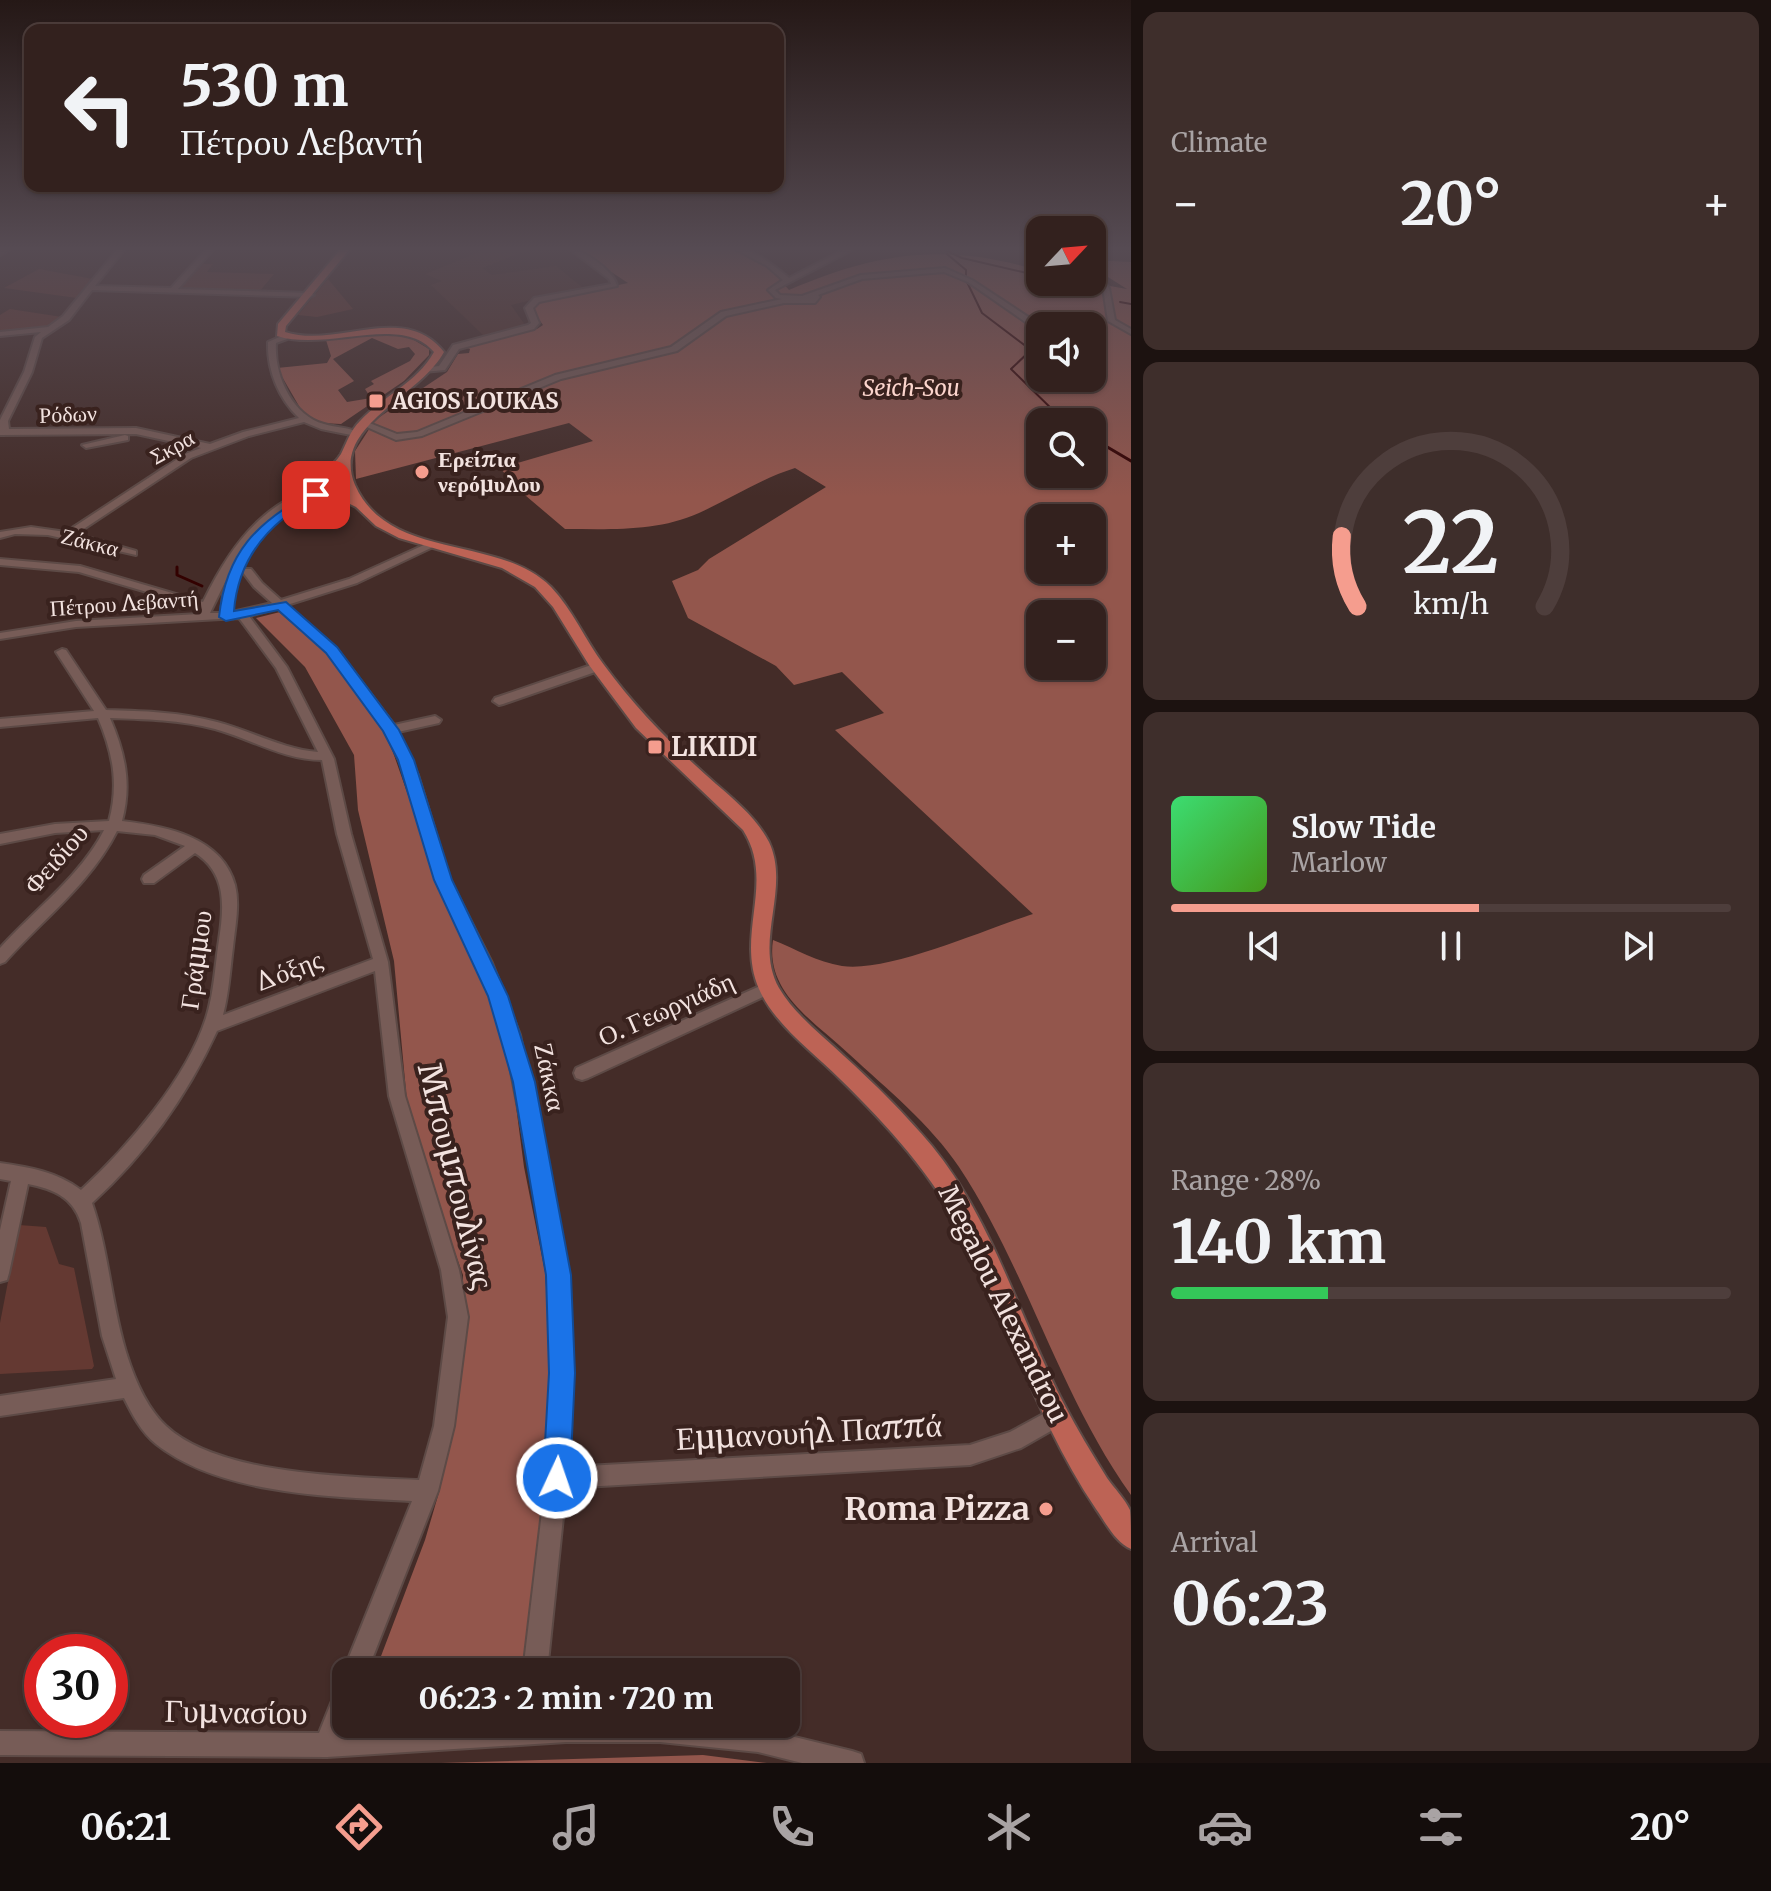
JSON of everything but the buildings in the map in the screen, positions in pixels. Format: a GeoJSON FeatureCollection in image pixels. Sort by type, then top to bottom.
{"type":"FeatureCollection","features":[{"type":"Feature","properties":{"kind":"main road"},"geometry":{"type":"LineString","coordinates":[[282,332],[284,337],[311,339],[370,332]]}},
{"type":"Feature","properties":{"kind":"main road"},"geometry":{"type":"LineString","coordinates":[[314,493],[345,456],[364,424],[438,358],[439,349],[414,334],[395,332]]}},
{"type":"Feature","properties":{"kind":"main road"},"geometry":{"type":"LineString","coordinates":[[345,456],[349,484]]}},
{"type":"Feature","properties":{"kind":"main road","name":"Megalou Alexandrou"},"geometry":{"type":"LineString","coordinates":[[349,484],[368,512],[407,537],[430,546],[494,561],[533,579],[557,602],[597,667],[668,753],[743,820],[763,845],[769,870],[759,954],[769,988],[792,1019],[888,1111],[949,1187],[972,1229],[1056,1417],[1131,1535]]}},
{"type":"Feature","properties":{"kind":"main road"},"geometry":{"type":"LineString","coordinates":[[314,493],[348,497],[368,512]]}},
{"type":"Feature","properties":{"kind":"street","name":"Ρόδων"},"geometry":{"type":"LineString","coordinates":[[45,332],[37,341],[28,372],[2,431],[152,433],[210,447]]}},
{"type":"Feature","properties":{"kind":"street"},"geometry":{"type":"LineString","coordinates":[[426,370],[442,368],[456,347],[511,332]]}},
{"type":"Feature","properties":{"kind":"street"},"geometry":{"type":"LineString","coordinates":[[364,424],[396,437],[416,435],[558,377],[674,349],[698,332]]}},
{"type":"Feature","properties":{"kind":"street"},"geometry":{"type":"LineString","coordinates":[[284,337],[272,342],[272,364],[286,394],[306,419],[356,433]]}},
{"type":"Feature","properties":{"kind":"street","name":"Σκρα"},"geometry":{"type":"LineString","coordinates":[[69,534],[182,459],[210,447],[306,419]]}},
{"type":"Feature","properties":{"kind":"street"},"geometry":{"type":"LineString","coordinates":[[86,445],[152,433]]}},
{"type":"Feature","properties":{"kind":"street"},"geometry":{"type":"LineString","coordinates":[[0,562],[80,569],[205,612],[240,546],[256,525],[272,511],[314,493],[349,484]]}},
{"type":"Feature","properties":{"kind":"street"},"geometry":{"type":"LineString","coordinates":[[234,616],[229,586],[247,547],[280,514],[314,493]]}},
{"type":"Feature","properties":{"kind":"street","name":"Ζάκκα"},"geometry":{"type":"LineString","coordinates":[[0,535],[17,531],[69,534],[132,553]]}},
{"type":"Feature","properties":{"kind":"street","name":"Πέτρου Λεβαντή"},"geometry":{"type":"LineString","coordinates":[[0,636],[76,624],[205,612],[234,616],[281,605],[353,581],[430,546]]}},
{"type":"Feature","properties":{"kind":"street","name":"Ζάκκα"},"geometry":{"type":"LineString","coordinates":[[247,571],[332,650],[391,730],[412,775],[443,880],[498,996],[524,1082],[559,1275],[562,1373],[557,1478],[537,1658]]}},
{"type":"Feature","properties":{"kind":"street","name":"Μπουμπουλίνας"},"geometry":{"type":"LineString","coordinates":[[234,616],[287,677],[327,756],[344,834],[381,962],[397,1096],[450,1270],[458,1317],[444,1426],[427,1491],[361,1658]]}},
{"type":"Feature","properties":{"kind":"street","name":"Φειδίου"},"geometry":{"type":"LineString","coordinates":[[0,958],[94,857],[114,825],[121,768],[105,715],[62,652]]}},
{"type":"Feature","properties":{"kind":"street"},"geometry":{"type":"LineString","coordinates":[[499,701],[597,667]]}},
{"type":"Feature","properties":{"kind":"street"},"geometry":{"type":"LineString","coordinates":[[0,723],[105,715],[157,717],[212,725],[304,753],[327,756]]}},
{"type":"Feature","properties":{"kind":"street"},"geometry":{"type":"LineString","coordinates":[[391,730],[435,720]]}},
{"type":"Feature","properties":{"kind":"street","name":"Γράμμου"},"geometry":{"type":"LineString","coordinates":[[0,839],[47,829],[114,825],[180,838],[218,865],[228,886],[227,932],[212,1026],[164,1106],[117,1166],[81,1202]]}},
{"type":"Feature","properties":{"kind":"street"},"geometry":{"type":"LineString","coordinates":[[149,879],[195,846]]}},
{"type":"Feature","properties":{"kind":"street","name":"Δόξης"},"geometry":{"type":"LineString","coordinates":[[212,1026],[381,962]]}},
{"type":"Feature","properties":{"kind":"street","name":"Ο. Γεωργιάδη"},"geometry":{"type":"LineString","coordinates":[[582,1073],[769,988]]}},
{"type":"Feature","properties":{"kind":"street"},"geometry":{"type":"LineString","coordinates":[[0,1171],[55,1185],[81,1202],[115,1346],[131,1387],[162,1437],[218,1463],[324,1484],[427,1491]]}},
{"type":"Feature","properties":{"kind":"street"},"geometry":{"type":"LineString","coordinates":[[0,1273],[7,1210],[21,1174]]}},
{"type":"Feature","properties":{"kind":"street"},"geometry":{"type":"LineString","coordinates":[[0,1406],[131,1387]]}},
{"type":"Feature","properties":{"kind":"street","name":"Εμμανουήλ Παππά"},"geometry":{"type":"LineString","coordinates":[[557,1478],[970,1455],[1014,1441],[1056,1417]]}},
{"type":"Feature","properties":{"kind":"street"},"geometry":{"type":"LineString","coordinates":[[327,1745],[332,1732]]}},
{"type":"Feature","properties":{"kind":"street","name":"Γυμνασίου"},"geometry":{"type":"LineString","coordinates":[[0,1743],[327,1745],[410,1738]]}},
{"type":"Feature","properties":{"kind":"street","name":"Γυμνασίου"},"geometry":{"type":"LineString","coordinates":[[733,1738],[781,1745],[852,1763]]}},
{"type":"Feature","properties":{"kind":"shaded area"},"geometry":{"type":"Polygon","coordinates":[[[0,332],[34,332],[0,338],[0,332]]]}},
{"type":"Feature","properties":{"kind":"shaded area"},"geometry":{"type":"Polygon","coordinates":[[[480,332],[501,332],[485,337],[480,332]]]}},
{"type":"Feature","properties":{"kind":"shaded area"},"geometry":{"type":"Polygon","coordinates":[[[19,1225],[46,1227],[59,1264],[74,1268],[94,1366],[92,1369],[0,1374],[0,1323],[19,1225]]]}},
{"type":"Feature","properties":{"kind":"green space","name":"Seich-Sou"},"geometry":{"type":"Polygon","coordinates":[[[524,332],[1026,332],[1026,392],[1106,392],[1106,332],[1131,332],[1131,1495],[1083,1416],[1004,1248],[959,1167],[935,1136],[907,1108],[807,1017],[784,991],[777,976],[773,940],[824,962],[861,966],[910,957],[1033,914],[835,730],[884,713],[842,672],[794,685],[776,666],[688,618],[672,581],[698,570],[709,559],[826,487],[795,468],[699,513],[667,524],[565,529],[519,490],[500,468],[593,441],[569,423],[356,479],[355,451],[375,420],[447,372],[458,354],[469,353],[470,349],[465,347],[524,332]]]}},
{"type":"Feature","properties":{"kind":"green space"},"geometry":{"type":"Polygon","coordinates":[[[380,334],[409,337],[429,349],[429,355],[404,381],[341,424],[322,423],[303,413],[277,368],[327,363],[331,356],[326,340],[380,334]],[[372,338],[333,359],[354,381],[338,390],[347,402],[371,398],[365,389],[374,384],[371,381],[410,361],[415,354],[409,347],[398,349],[372,338]]]}},
{"type":"Feature","properties":{"kind":"green space"},"geometry":{"type":"Polygon","coordinates":[[[280,612],[331,651],[388,738],[442,892],[484,980],[508,1045],[524,1167],[545,1272],[551,1361],[548,1477],[524,1658],[380,1658],[425,1540],[440,1489],[463,1343],[463,1275],[409,1124],[394,961],[358,810],[354,755],[305,667],[256,618],[280,612]]]}},
{"type":"Feature","properties":{"kind":"green space"},"geometry":{"type":"Polygon","coordinates":[[[703,1755],[767,1763],[441,1763],[703,1755]]]}},
{"type":"Feature","properties":{"kind":"waterway"},"geometry":{"type":"LineString","coordinates":[[1008,332],[1031,350],[1011,369],[1051,408]]}},
{"type":"Feature","properties":{"kind":"waterway"},"geometry":{"type":"LineString","coordinates":[[1106,446],[1131,461]]}},
{"type":"Feature","properties":{"kind":"waterway"},"geometry":{"type":"LineString","coordinates":[[177,567],[177,575],[202,586]]}},
{"type":"Feature","properties":{"kind":"place","name":"AGIOS LOUKAS"},"geometry":{"type":"Point","coordinates":[376,401]}},
{"type":"Feature","properties":{"kind":"place","name":"Ερείπια νερόμυλου"},"geometry":{"type":"Point","coordinates":[422,472]}},
{"type":"Feature","properties":{"kind":"place","name":"LIKIDI"},"geometry":{"type":"Point","coordinates":[655,747]}},
{"type":"Feature","properties":{"kind":"place","name":"Roma Pizza"},"geometry":{"type":"Point","coordinates":[1046,1509]}},
{"type":"Feature","properties":{"kind":"route"},"geometry":{"type":"LineString","coordinates":[[316,495],[280,514],[247,547],[229,586],[226,617],[281,605],[332,650],[358,684],[391,730],[406,760],[443,880],[498,996],[524,1082],[559,1275],[562,1373],[557,1478]]}}]}
